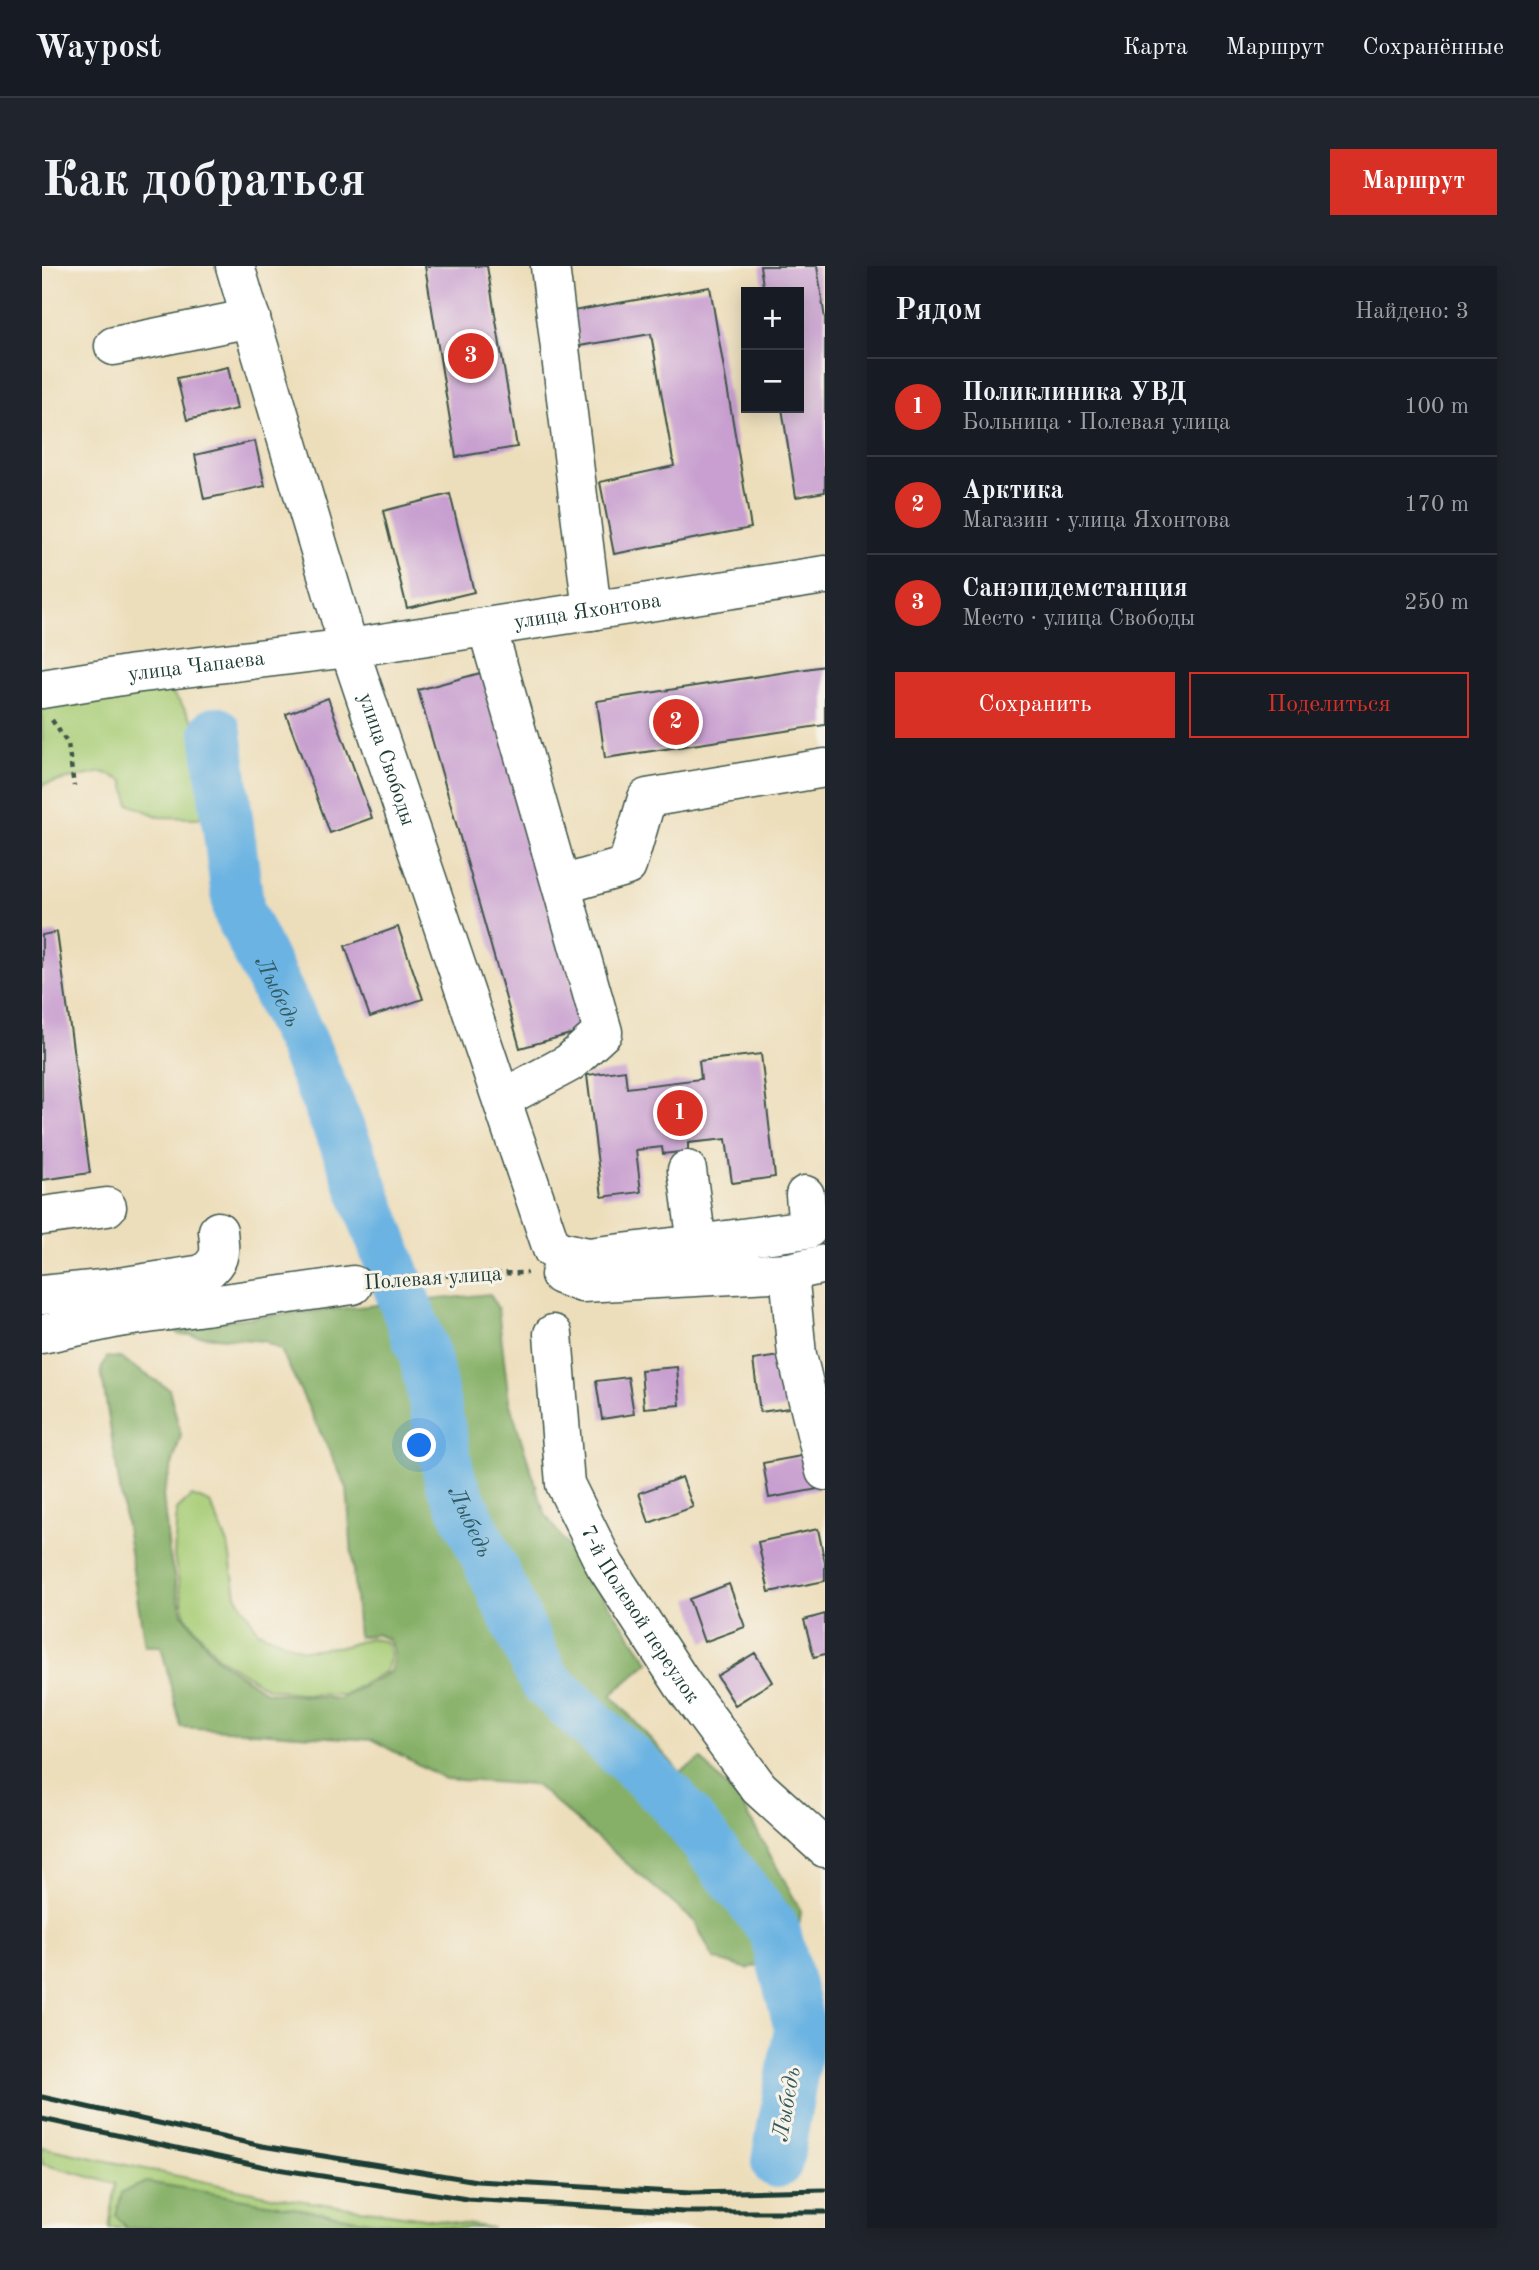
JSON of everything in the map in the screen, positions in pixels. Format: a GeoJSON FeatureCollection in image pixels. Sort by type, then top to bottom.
{"type":"FeatureCollection","features":[{"type":"Feature","properties":{"kind":"street","name":"улица Свободы"},"geometry":{"type":"LineString","coordinates":[[235,266],[349,648],[502,1099],[552,1261]]}},
{"type":"Feature","properties":{"kind":"street"},"geometry":{"type":"LineString","coordinates":[[550,266],[592,611]]}},
{"type":"Feature","properties":{"kind":"street"},"geometry":{"type":"LineString","coordinates":[[114,346],[251,318]]}},
{"type":"Feature","properties":{"kind":"street","name":"улица Яхонтова"},"geometry":{"type":"LineString","coordinates":[[349,648],[825,575]]}},
{"type":"Feature","properties":{"kind":"street"},"geometry":{"type":"LineString","coordinates":[[486,627],[603,1032],[569,1063],[502,1099]]}},
{"type":"Feature","properties":{"kind":"street","name":"улица Чапаева"},"geometry":{"type":"LineString","coordinates":[[45,702],[134,674],[349,648]]}},
{"type":"Feature","properties":{"kind":"street"},"geometry":{"type":"LineString","coordinates":[[562,885],[626,866],[647,798],[825,768]]}},
{"type":"Feature","properties":{"kind":"street"},"geometry":{"type":"LineString","coordinates":[[687,1170],[697,1244]]}},
{"type":"Feature","properties":{"kind":"street"},"geometry":{"type":"LineString","coordinates":[[552,1261],[808,1229],[805,1195]]}},
{"type":"Feature","properties":{"kind":"street"},"geometry":{"type":"LineString","coordinates":[[42,1216],[107,1208]]}},
{"type":"Feature","properties":{"kind":"street"},"geometry":{"type":"LineString","coordinates":[[42,1295],[112,1288],[203,1274],[215,1264],[220,1254],[218,1231]]}},
{"type":"Feature","properties":{"kind":"street"},"geometry":{"type":"LineString","coordinates":[[552,1261],[582,1283],[807,1268],[797,1355],[825,1471]]}},
{"type":"Feature","properties":{"kind":"street","name":"Полевая улица"},"geometry":{"type":"LineString","coordinates":[[42,1334],[120,1318],[354,1285]]}},
{"type":"Feature","properties":{"kind":"street","name":"7-й Полевой переулок"},"geometry":{"type":"LineString","coordinates":[[553,1334],[565,1484],[605,1565],[683,1685],[760,1788],[825,1848]]}},
{"type":"Feature","properties":{"kind":"path"},"geometry":{"type":"LineString","coordinates":[[45,702],[68,744],[74,786]]}},
{"type":"Feature","properties":{"kind":"path","name":"Полевая улица"},"geometry":{"type":"LineString","coordinates":[[354,1285],[464,1274],[552,1261]]}},
{"type":"Feature","properties":{"kind":"green space"},"geometry":{"type":"Polygon","coordinates":[[[162,683],[186,711],[201,739],[209,770],[213,807],[198,818],[160,817],[129,804],[124,781],[103,772],[44,784],[42,787],[42,698],[162,683]]]}},
{"type":"Feature","properties":{"kind":"green space"},"geometry":{"type":"Polygon","coordinates":[[[490,1294],[498,1309],[509,1401],[545,1514],[649,1662],[611,1695],[680,1772],[701,1759],[742,1804],[801,1911],[796,1947],[748,1969],[714,1959],[695,1922],[535,1785],[445,1779],[373,1740],[181,1727],[161,1646],[145,1646],[101,1370],[107,1357],[120,1358],[169,1389],[181,1435],[163,1495],[169,1552],[182,1613],[216,1658],[266,1692],[340,1699],[390,1672],[394,1656],[389,1640],[376,1634],[358,1637],[347,1488],[281,1350],[264,1341],[178,1334],[174,1330],[175,1325],[490,1294]]]}},
{"type":"Feature","properties":{"kind":"green space"},"geometry":{"type":"Polygon","coordinates":[[[192,1496],[210,1503],[228,1544],[236,1595],[258,1631],[303,1650],[345,1646],[370,1638],[386,1642],[391,1656],[386,1671],[343,1695],[305,1694],[267,1688],[217,1656],[185,1615],[174,1556],[177,1510],[192,1496]]]}},
{"type":"Feature","properties":{"kind":"green space"},"geometry":{"type":"Polygon","coordinates":[[[42,2147],[276,2197],[493,2228],[109,2228],[116,2184],[42,2164],[42,2147]]]}},
{"type":"Feature","properties":{"kind":"green space"},"geometry":{"type":"Polygon","coordinates":[[[147,2182],[369,2221],[457,2228],[127,2228],[116,2216],[122,2192],[147,2182]]]}},
{"type":"Feature","properties":{"kind":"building"},"geometry":{"type":"Polygon","coordinates":[[[425,266],[487,266],[517,447],[456,457],[425,266]]]}},
{"type":"Feature","properties":{"kind":"building"},"geometry":{"type":"Polygon","coordinates":[[[760,266],[817,266],[825,319],[825,492],[796,497],[783,413],[804,413],[804,287],[763,287],[760,266]]]}},
{"type":"Feature","properties":{"kind":"building"},"geometry":{"type":"Polygon","coordinates":[[[710,287],[751,528],[614,554],[600,482],[674,466],[651,334],[579,346],[573,311],[710,287]]]}},
{"type":"Feature","properties":{"kind":"building"},"geometry":{"type":"Polygon","coordinates":[[[228,367],[237,409],[187,420],[177,378],[228,367]]]}},
{"type":"Feature","properties":{"kind":"building"},"geometry":{"type":"Polygon","coordinates":[[[255,441],[265,486],[204,499],[195,455],[255,441]]]}},
{"type":"Feature","properties":{"kind":"building"},"geometry":{"type":"Polygon","coordinates":[[[450,494],[474,592],[407,608],[383,511],[450,494]]]}},
{"type":"Feature","properties":{"kind":"building"},"geometry":{"type":"Polygon","coordinates":[[[825,666],[825,725],[605,758],[597,701],[825,666]]]}},
{"type":"Feature","properties":{"kind":"building"},"geometry":{"type":"Polygon","coordinates":[[[484,672],[585,1030],[520,1048],[418,690],[484,672]]]}},
{"type":"Feature","properties":{"kind":"building"},"geometry":{"type":"Polygon","coordinates":[[[328,698],[372,818],[330,833],[286,714],[328,698]]]}},
{"type":"Feature","properties":{"kind":"building"},"geometry":{"type":"Polygon","coordinates":[[[398,927],[423,999],[370,1017],[345,946],[398,927]]]}},
{"type":"Feature","properties":{"kind":"building"},"geometry":{"type":"Polygon","coordinates":[[[57,932],[90,1173],[42,1180],[42,935],[57,932]]]}},
{"type":"Feature","properties":{"kind":"building"},"geometry":{"type":"Polygon","coordinates":[[[761,1054],[775,1177],[732,1183],[726,1139],[688,1143],[688,1151],[663,1154],[662,1147],[636,1150],[641,1192],[602,1197],[587,1075],[625,1070],[627,1088],[701,1079],[699,1061],[761,1054]]]}},
{"type":"Feature","properties":{"kind":"building"},"geometry":{"type":"Polygon","coordinates":[[[788,1355],[796,1407],[760,1412],[753,1360],[788,1355]]]}},
{"type":"Feature","properties":{"kind":"building"},"geometry":{"type":"Polygon","coordinates":[[[677,1367],[680,1405],[644,1408],[641,1370],[677,1367]]]}},
{"type":"Feature","properties":{"kind":"building"},"geometry":{"type":"Polygon","coordinates":[[[628,1377],[634,1414],[602,1419],[596,1381],[628,1377]]]}},
{"type":"Feature","properties":{"kind":"building"},"geometry":{"type":"Polygon","coordinates":[[[812,1454],[818,1489],[769,1498],[763,1463],[812,1454]]]}},
{"type":"Feature","properties":{"kind":"building"},"geometry":{"type":"Polygon","coordinates":[[[682,1477],[693,1507],[649,1523],[639,1493],[682,1477]]]}},
{"type":"Feature","properties":{"kind":"building"},"geometry":{"type":"Polygon","coordinates":[[[818,1529],[825,1563],[825,1581],[769,1592],[758,1542],[818,1529]]]}},
{"type":"Feature","properties":{"kind":"building"},"geometry":{"type":"Polygon","coordinates":[[[729,1584],[745,1627],[704,1642],[689,1599],[729,1584]]]}},
{"type":"Feature","properties":{"kind":"building"},"geometry":{"type":"Polygon","coordinates":[[[825,1614],[825,1654],[814,1657],[804,1620],[825,1614]]]}},
{"type":"Feature","properties":{"kind":"building"},"geometry":{"type":"Polygon","coordinates":[[[755,1653],[772,1682],[735,1705],[717,1676],[755,1653]]]}},
{"type":"Feature","properties":{"kind":"waterway","name":"Лыбедь"},"geometry":{"type":"LineString","coordinates":[[216,732],[239,912],[301,1040],[351,1157],[425,1357],[450,1479],[544,1680],[672,1799],[774,1929],[800,2028],[777,2162]]}},
{"type":"Feature","properties":{"kind":"railway"},"geometry":{"type":"LineString","coordinates":[[42,2097],[262,2146],[477,2181],[690,2193],[825,2190]]}},
{"type":"Feature","properties":{"kind":"railway"},"geometry":{"type":"LineString","coordinates":[[42,2119],[265,2167],[467,2199],[684,2212],[825,2212]]}},
{"type":"Feature","properties":{"kind":"place","name":"Санэпидемстанция"},"geometry":{"type":"Point","coordinates":[471,356]}},
{"type":"Feature","properties":{"kind":"place","name":"Арктика"},"geometry":{"type":"Point","coordinates":[676,722]}},
{"type":"Feature","properties":{"kind":"place","name":"Поликлиника УВД"},"geometry":{"type":"Point","coordinates":[680,1113]}}]}
